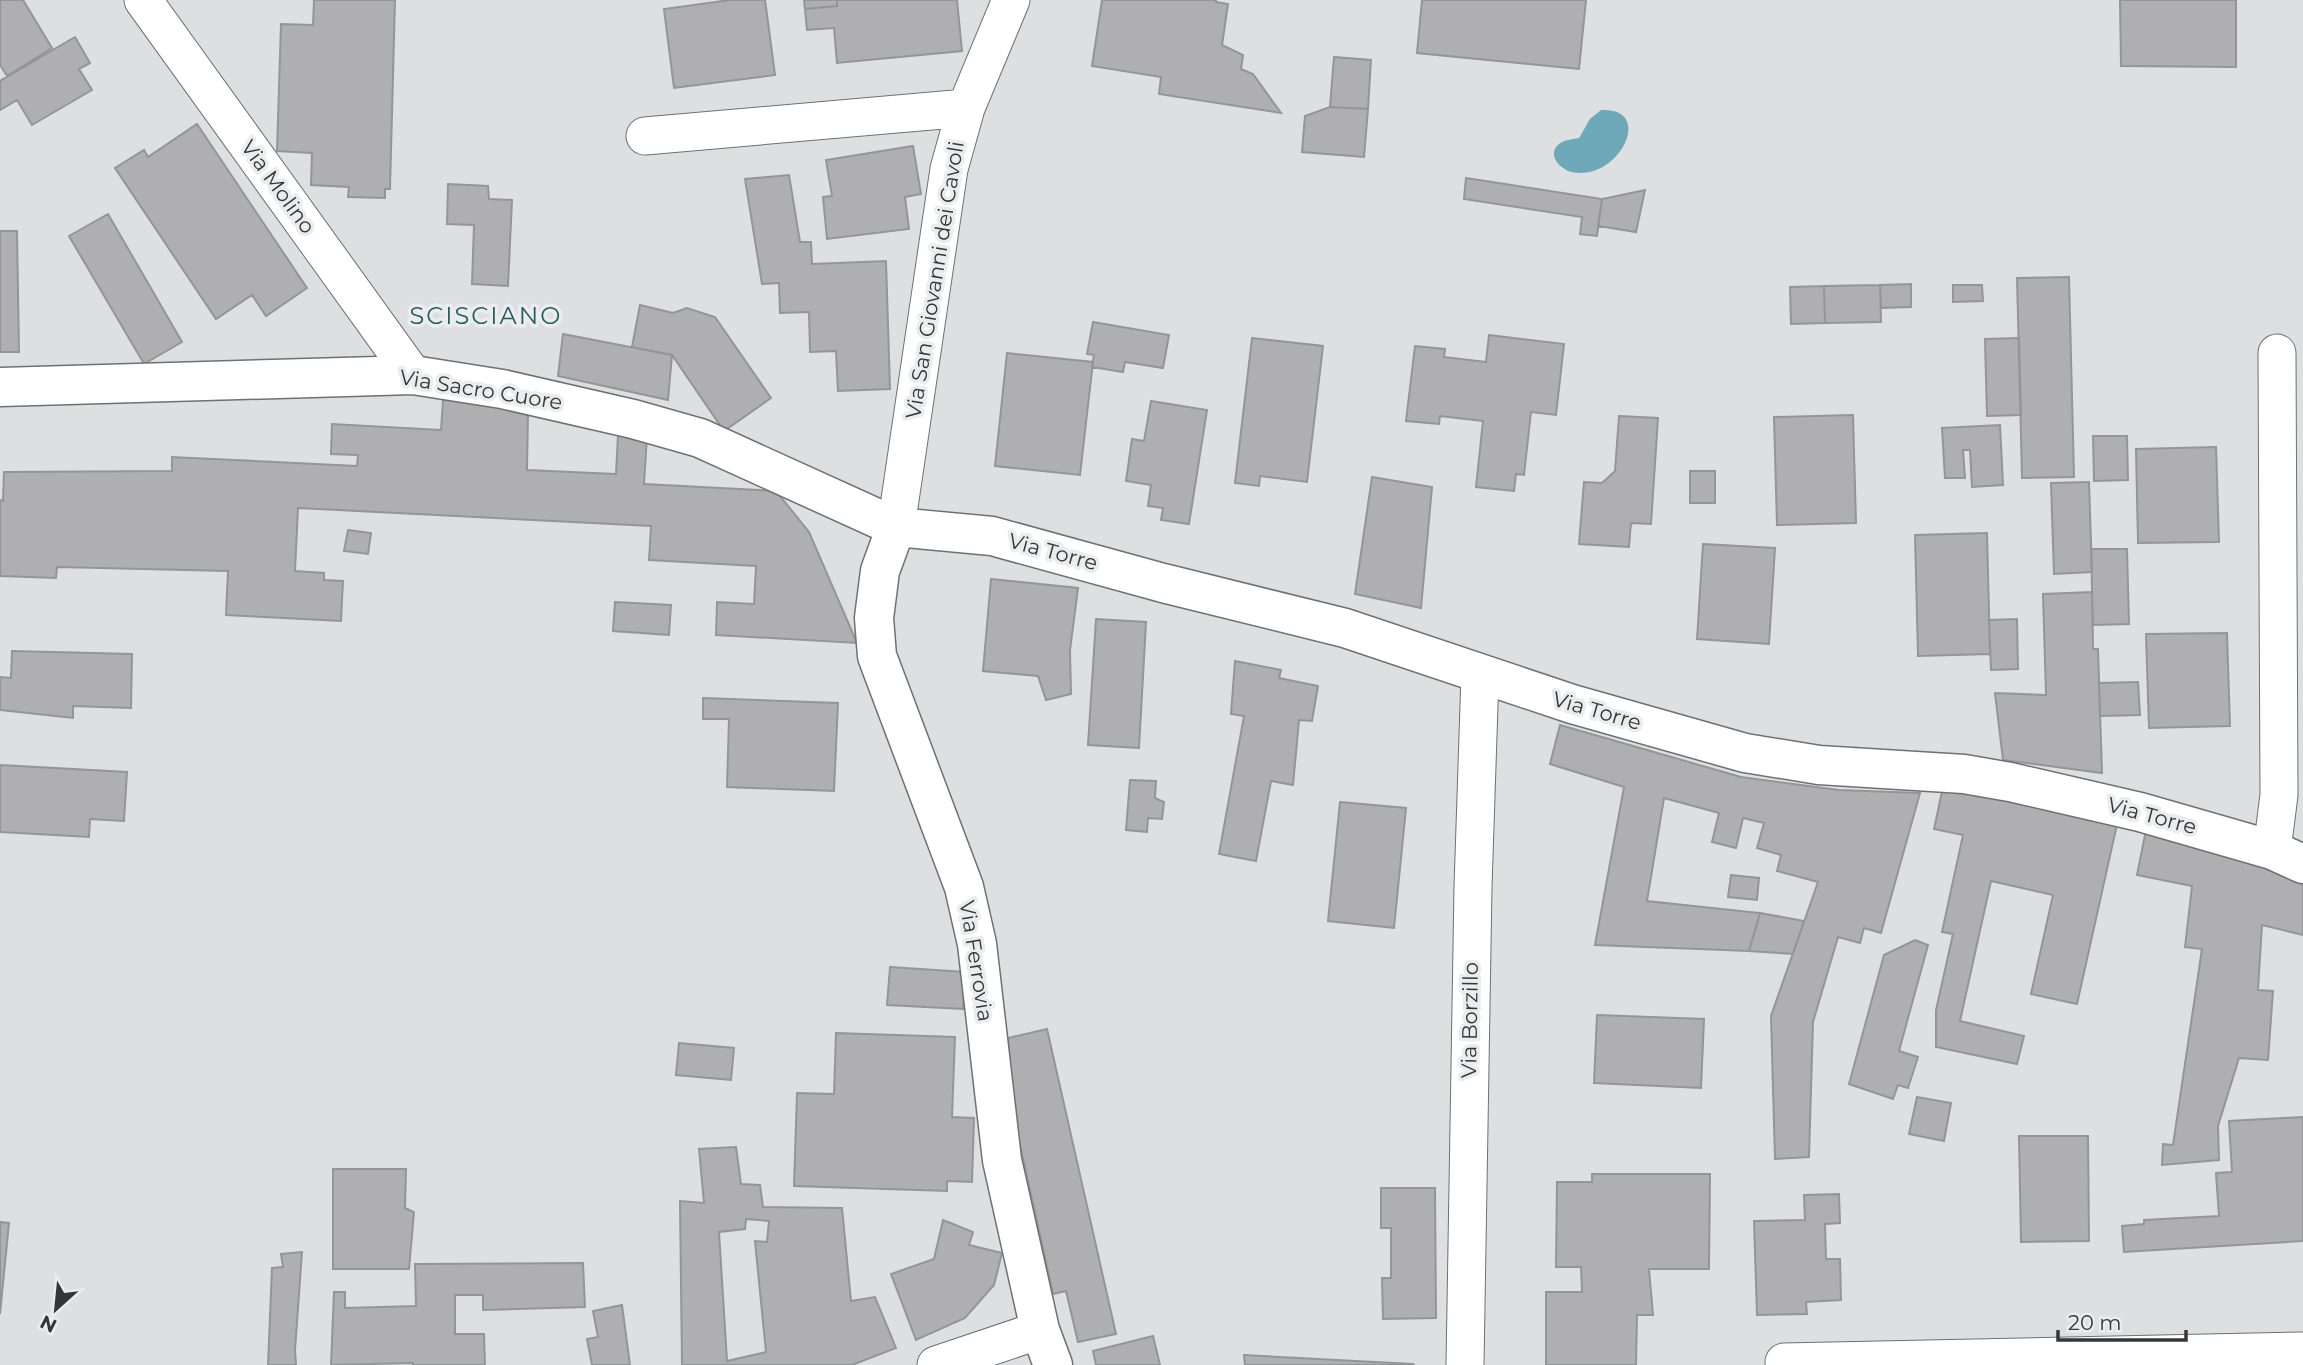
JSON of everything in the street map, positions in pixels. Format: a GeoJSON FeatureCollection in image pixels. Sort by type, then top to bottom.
{"type":"FeatureCollection","features":[{"type":"Feature","properties":{"kind":"street","name":"Via Molino"},"geometry":{"type":"LineString","coordinates":[[143,0],[412,375]]}},
{"type":"Feature","properties":{"kind":"street","name":"Via San Giovanni dei Cavoli"},"geometry":{"type":"LineString","coordinates":[[896,527],[949,169],[966,108],[1011,0]]}},
{"type":"Feature","properties":{"kind":"street"},"geometry":{"type":"LineString","coordinates":[[646,136],[966,108]]}},
{"type":"Feature","properties":{"kind":"street"},"geometry":{"type":"LineString","coordinates":[[2277,353],[2280,795],[2288,857]]}},
{"type":"Feature","properties":{"kind":"street","name":"Via Sacro Cuore"},"geometry":{"type":"LineString","coordinates":[[0,387],[412,375],[502,389],[633,419],[700,438],[896,527]]}},
{"type":"Feature","properties":{"kind":"street","name":"Via Torre"},"geometry":{"type":"LineString","coordinates":[[896,527],[992,536],[1163,583],[1345,628],[1572,704],[1745,753],[1819,765],[1964,774],[2010,782],[2140,812],[2288,857]]}},
{"type":"Feature","properties":{"kind":"street","name":"Via Ferrovia"},"geometry":{"type":"LineString","coordinates":[[896,527],[880,571],[874,618],[877,656],[964,887],[977,944],[1002,1160],[1040,1330],[1053,1365]]}},
{"type":"Feature","properties":{"kind":"street","name":"Via Borzillo"},"geometry":{"type":"LineString","coordinates":[[1465,1365],[1472,901],[1480,675]]}},
{"type":"Feature","properties":{"kind":"street"},"geometry":{"type":"LineString","coordinates":[[936,1365],[1040,1330]]}},
{"type":"Feature","properties":{"kind":"street"},"geometry":{"type":"LineString","coordinates":[[1784,1362],[2303,1351]]}},
{"type":"Feature","properties":{"kind":"water"},"geometry":{"type":"Polygon","coordinates":[[[1601,110],[1617,112],[1626,120],[1628,131],[1625,144],[1604,166],[1589,172],[1572,172],[1564,168],[1554,157],[1555,148],[1563,142],[1579,138],[1590,119],[1601,110]]]}},
{"type":"Feature","properties":{"kind":"building"},"geometry":{"type":"Polygon","coordinates":[[[0,0],[23,0],[52,48],[7,76],[0,65],[0,0]]]}},
{"type":"Feature","properties":{"kind":"building"},"geometry":{"type":"Polygon","coordinates":[[[314,0],[395,0],[390,189],[385,189],[385,198],[348,197],[349,187],[311,185],[312,153],[277,151],[281,24],[313,25],[314,0]]]}},
{"type":"Feature","properties":{"kind":"building"},"geometry":{"type":"Polygon","coordinates":[[[730,0],[765,0],[775,75],[674,88],[664,9],[730,0]]]}},
{"type":"Feature","properties":{"kind":"building"},"geometry":{"type":"Polygon","coordinates":[[[804,0],[837,0],[837,6],[805,9],[804,0]]]}},
{"type":"Feature","properties":{"kind":"building"},"geometry":{"type":"Polygon","coordinates":[[[837,0],[957,0],[962,51],[837,63],[834,28],[807,30],[805,9],[837,6],[837,0]]]}},
{"type":"Feature","properties":{"kind":"building"},"geometry":{"type":"Polygon","coordinates":[[[1102,0],[1216,0],[1228,4],[1222,45],[1243,55],[1241,69],[1253,74],[1281,113],[1159,94],[1161,77],[1092,66],[1102,0]]]}},
{"type":"Feature","properties":{"kind":"building"},"geometry":{"type":"Polygon","coordinates":[[[1422,0],[1586,0],[1579,69],[1417,53],[1422,0]]]}},
{"type":"Feature","properties":{"kind":"building"},"geometry":{"type":"Polygon","coordinates":[[[2120,0],[2236,0],[2236,67],[2121,66],[2120,0]]]}},
{"type":"Feature","properties":{"kind":"building"},"geometry":{"type":"Polygon","coordinates":[[[75,37],[90,63],[79,69],[92,90],[32,125],[17,100],[0,110],[0,81],[75,37]]]}},
{"type":"Feature","properties":{"kind":"building"},"geometry":{"type":"Polygon","coordinates":[[[1334,57],[1371,60],[1368,109],[1330,107],[1334,57]]]}},
{"type":"Feature","properties":{"kind":"building"},"geometry":{"type":"Polygon","coordinates":[[[1330,107],[1368,109],[1364,157],[1302,152],[1305,116],[1330,107]]]}},
{"type":"Feature","properties":{"kind":"building"},"geometry":{"type":"Polygon","coordinates":[[[197,124],[307,288],[266,316],[252,295],[216,319],[115,168],[144,150],[148,157],[197,124]]]}},
{"type":"Feature","properties":{"kind":"building"},"geometry":{"type":"Polygon","coordinates":[[[913,146],[921,194],[905,197],[909,229],[827,239],[823,197],[832,196],[826,160],[913,146]]]}},
{"type":"Feature","properties":{"kind":"building"},"geometry":{"type":"Polygon","coordinates":[[[789,175],[800,242],[811,242],[812,264],[886,261],[890,389],[838,391],[836,351],[810,352],[809,312],[780,313],[779,283],[762,284],[745,179],[789,175]]]}},
{"type":"Feature","properties":{"kind":"building"},"geometry":{"type":"Polygon","coordinates":[[[1466,178],[1602,199],[1597,236],[1580,234],[1582,217],[1464,199],[1466,178]]]}},
{"type":"Feature","properties":{"kind":"building"},"geometry":{"type":"Polygon","coordinates":[[[448,184],[488,186],[489,199],[512,200],[508,286],[472,284],[474,225],[447,224],[448,184]]]}},
{"type":"Feature","properties":{"kind":"building"},"geometry":{"type":"Polygon","coordinates":[[[1645,190],[1636,232],[1598,226],[1602,199],[1645,190]]]}},
{"type":"Feature","properties":{"kind":"building"},"geometry":{"type":"Polygon","coordinates":[[[108,214],[182,342],[144,364],[69,236],[108,214]]]}},
{"type":"Feature","properties":{"kind":"building"},"geometry":{"type":"Polygon","coordinates":[[[0,231],[17,231],[19,352],[0,352],[0,231]]]}},
{"type":"Feature","properties":{"kind":"building"},"geometry":{"type":"Polygon","coordinates":[[[2069,277],[2074,477],[2022,478],[2017,278],[2069,277]]]}},
{"type":"Feature","properties":{"kind":"building"},"geometry":{"type":"Polygon","coordinates":[[[1911,284],[1911,307],[1881,308],[1880,285],[1911,284]]]}},
{"type":"Feature","properties":{"kind":"building"},"geometry":{"type":"Polygon","coordinates":[[[1880,285],[1881,322],[1825,323],[1824,286],[1880,285]]]}},
{"type":"Feature","properties":{"kind":"building"},"geometry":{"type":"Polygon","coordinates":[[[1953,285],[1982,285],[1983,301],[1953,302],[1953,285]]]}},
{"type":"Feature","properties":{"kind":"building"},"geometry":{"type":"Polygon","coordinates":[[[1824,286],[1825,323],[1791,324],[1790,287],[1824,286]]]}},
{"type":"Feature","properties":{"kind":"building"},"geometry":{"type":"Polygon","coordinates":[[[640,305],[673,313],[687,308],[715,317],[771,398],[724,431],[672,355],[632,347],[640,305]]]}},
{"type":"Feature","properties":{"kind":"building"},"geometry":{"type":"Polygon","coordinates":[[[1093,322],[1169,335],[1163,368],[1125,362],[1123,372],[1092,367],[1094,355],[1087,354],[1093,322]]]}},
{"type":"Feature","properties":{"kind":"building"},"geometry":{"type":"Polygon","coordinates":[[[563,334],[672,355],[668,400],[558,376],[563,334]]]}},
{"type":"Feature","properties":{"kind":"building"},"geometry":{"type":"Polygon","coordinates":[[[1489,335],[1564,344],[1556,415],[1531,412],[1524,475],[1516,474],[1514,491],[1476,487],[1483,421],[1440,416],[1439,424],[1406,421],[1415,346],[1445,349],[1444,357],[1486,362],[1489,335]]]}},
{"type":"Feature","properties":{"kind":"building"},"geometry":{"type":"Polygon","coordinates":[[[1252,338],[1323,346],[1307,482],[1260,476],[1259,486],[1235,483],[1252,338]]]}},
{"type":"Feature","properties":{"kind":"building"},"geometry":{"type":"Polygon","coordinates":[[[2019,338],[2021,415],[1987,416],[1985,339],[2019,338]]]}},
{"type":"Feature","properties":{"kind":"building"},"geometry":{"type":"Polygon","coordinates":[[[1007,353],[1093,362],[1080,475],[995,466],[1007,353]]]}},
{"type":"Feature","properties":{"kind":"building"},"geometry":{"type":"Polygon","coordinates":[[[484,395],[528,412],[527,470],[616,474],[618,435],[647,436],[644,484],[776,491],[809,532],[857,643],[716,635],[717,602],[754,604],[756,566],[649,560],[651,526],[298,508],[295,571],[324,573],[324,580],[343,581],[341,621],[226,615],[228,571],[57,567],[56,578],[0,576],[0,500],[3,501],[4,472],[172,471],[172,457],[357,466],[358,455],[331,454],[332,424],[441,430],[443,400],[484,395]]]}},
{"type":"Feature","properties":{"kind":"building"},"geometry":{"type":"Polygon","coordinates":[[[1151,401],[1207,410],[1189,524],[1161,520],[1163,508],[1148,506],[1151,485],[1126,481],[1132,439],[1144,441],[1151,401]]]}},
{"type":"Feature","properties":{"kind":"building"},"geometry":{"type":"Polygon","coordinates":[[[1853,415],[1856,523],[1777,525],[1774,417],[1853,415]]]}},
{"type":"Feature","properties":{"kind":"building"},"geometry":{"type":"Polygon","coordinates":[[[1619,416],[1658,418],[1651,524],[1631,523],[1629,547],[1579,544],[1584,482],[1602,483],[1615,471],[1619,416]]]}},
{"type":"Feature","properties":{"kind":"building"},"geometry":{"type":"Polygon","coordinates":[[[2000,425],[2003,485],[1972,487],[1970,450],[1963,450],[1965,478],[1945,478],[1942,428],[2000,425]]]}},
{"type":"Feature","properties":{"kind":"building"},"geometry":{"type":"Polygon","coordinates":[[[2093,436],[2127,436],[2128,480],[2094,481],[2093,436]]]}},
{"type":"Feature","properties":{"kind":"building"},"geometry":{"type":"Polygon","coordinates":[[[2216,447],[2219,542],[2138,543],[2136,449],[2216,447]]]}},
{"type":"Feature","properties":{"kind":"building"},"geometry":{"type":"Polygon","coordinates":[[[1690,471],[1715,471],[1715,503],[1690,503],[1690,471]]]}},
{"type":"Feature","properties":{"kind":"building"},"geometry":{"type":"Polygon","coordinates":[[[1372,477],[1432,487],[1421,608],[1355,594],[1372,477]]]}},
{"type":"Feature","properties":{"kind":"building"},"geometry":{"type":"Polygon","coordinates":[[[2089,482],[2092,572],[2054,574],[2051,483],[2089,482]]]}},
{"type":"Feature","properties":{"kind":"building"},"geometry":{"type":"Polygon","coordinates":[[[348,530],[371,533],[368,554],[344,551],[348,530]]]}},
{"type":"Feature","properties":{"kind":"building"},"geometry":{"type":"Polygon","coordinates":[[[1987,533],[1990,654],[1918,656],[1915,535],[1987,533]]]}},
{"type":"Feature","properties":{"kind":"building"},"geometry":{"type":"Polygon","coordinates":[[[1703,544],[1775,548],[1769,644],[1697,639],[1703,544]]]}},
{"type":"Feature","properties":{"kind":"building"},"geometry":{"type":"Polygon","coordinates":[[[2091,549],[2127,549],[2129,624],[2093,625],[2091,549]]]}},
{"type":"Feature","properties":{"kind":"building"},"geometry":{"type":"Polygon","coordinates":[[[991,579],[1078,588],[1070,650],[1071,694],[1046,700],[1038,676],[983,671],[991,579]]]}},
{"type":"Feature","properties":{"kind":"building"},"geometry":{"type":"Polygon","coordinates":[[[2092,592],[2093,649],[2098,649],[2102,773],[2003,760],[1995,693],[2046,695],[2043,594],[2092,592]]]}},
{"type":"Feature","properties":{"kind":"building"},"geometry":{"type":"Polygon","coordinates":[[[615,602],[671,605],[669,635],[613,631],[615,602]]]}},
{"type":"Feature","properties":{"kind":"building"},"geometry":{"type":"Polygon","coordinates":[[[1096,619],[1146,622],[1139,748],[1088,745],[1096,619]]]}},
{"type":"Feature","properties":{"kind":"building"},"geometry":{"type":"Polygon","coordinates":[[[2017,619],[2018,669],[1991,670],[1989,620],[2017,619]]]}},
{"type":"Feature","properties":{"kind":"building"},"geometry":{"type":"Polygon","coordinates":[[[2227,633],[2230,726],[2149,728],[2146,634],[2227,633]]]}},
{"type":"Feature","properties":{"kind":"building"},"geometry":{"type":"Polygon","coordinates":[[[12,651],[132,654],[131,708],[73,706],[73,718],[0,710],[0,677],[11,678],[12,651]]]}},
{"type":"Feature","properties":{"kind":"building"},"geometry":{"type":"Polygon","coordinates":[[[1235,661],[1281,670],[1279,678],[1318,686],[1312,721],[1299,720],[1293,785],[1271,781],[1256,861],[1219,854],[1244,716],[1231,714],[1235,661]]]}},
{"type":"Feature","properties":{"kind":"building"},"geometry":{"type":"Polygon","coordinates":[[[2138,682],[2140,715],[2100,716],[2099,683],[2138,682]]]}},
{"type":"Feature","properties":{"kind":"building"},"geometry":{"type":"Polygon","coordinates":[[[703,698],[838,703],[834,791],[727,787],[729,719],[703,719],[703,698]]]}},
{"type":"Feature","properties":{"kind":"building"},"geometry":{"type":"Polygon","coordinates":[[[1560,725],[1741,777],[1839,790],[1920,793],[1881,933],[1864,928],[1860,943],[1838,937],[1813,1022],[1809,1157],[1775,1159],[1771,1016],[1818,882],[1777,871],[1781,855],[1757,848],[1764,823],[1743,818],[1736,848],[1712,842],[1719,813],[1664,798],[1647,901],[1760,913],[1749,951],[1595,945],[1624,787],[1550,764],[1560,725]]]}},
{"type":"Feature","properties":{"kind":"building"},"geometry":{"type":"Polygon","coordinates":[[[0,765],[127,772],[124,821],[90,819],[89,837],[0,832],[0,765]]]}},
{"type":"Feature","properties":{"kind":"building"},"geometry":{"type":"Polygon","coordinates":[[[1130,780],[1156,781],[1155,798],[1164,802],[1162,819],[1148,818],[1147,832],[1126,830],[1130,780]]]}},
{"type":"Feature","properties":{"kind":"building"},"geometry":{"type":"Polygon","coordinates":[[[1944,782],[2118,820],[2077,1004],[2031,994],[2053,895],[1991,881],[1960,1021],[2024,1036],[2017,1064],[1936,1047],[1936,1010],[1953,934],[1942,932],[1963,835],[1934,829],[1944,782]]]}},
{"type":"Feature","properties":{"kind":"building"},"geometry":{"type":"Polygon","coordinates":[[[1340,802],[1406,808],[1394,928],[1328,921],[1340,802]]]}},
{"type":"Feature","properties":{"kind":"building"},"geometry":{"type":"Polygon","coordinates":[[[2146,830],[2303,878],[2303,935],[2262,925],[2258,990],[2273,991],[2268,1060],[2239,1058],[2218,1126],[2219,1160],[2162,1165],[2163,1144],[2173,1145],[2202,949],[2185,947],[2192,886],[2137,875],[2146,830]]]}},
{"type":"Feature","properties":{"kind":"building"},"geometry":{"type":"Polygon","coordinates":[[[1731,875],[1759,878],[1757,900],[1728,897],[1731,875]]]}},
{"type":"Feature","properties":{"kind":"building"},"geometry":{"type":"Polygon","coordinates":[[[1760,913],[1804,921],[1793,954],[1749,951],[1760,913]]]}},
{"type":"Feature","properties":{"kind":"building"},"geometry":{"type":"Polygon","coordinates":[[[1915,940],[1928,945],[1899,1051],[1918,1057],[1908,1088],[1898,1085],[1893,1099],[1849,1084],[1884,955],[1915,940]]]}},
{"type":"Feature","properties":{"kind":"building"},"geometry":{"type":"Polygon","coordinates":[[[890,967],[965,972],[963,1009],[887,1005],[890,967]]]}},
{"type":"Feature","properties":{"kind":"building"},"geometry":{"type":"Polygon","coordinates":[[[1597,1015],[1704,1019],[1701,1088],[1594,1083],[1597,1015]]]}},
{"type":"Feature","properties":{"kind":"building"},"geometry":{"type":"Polygon","coordinates":[[[1047,1029],[1116,1334],[1078,1342],[1066,1291],[1053,1294],[1014,1118],[1008,1038],[1047,1029]]]}},
{"type":"Feature","properties":{"kind":"building"},"geometry":{"type":"Polygon","coordinates":[[[836,1033],[955,1037],[952,1117],[974,1118],[972,1182],[947,1181],[947,1191],[794,1186],[797,1093],[834,1094],[836,1033]]]}},
{"type":"Feature","properties":{"kind":"building"},"geometry":{"type":"Polygon","coordinates":[[[679,1043],[734,1048],[731,1080],[676,1075],[679,1043]]]}},
{"type":"Feature","properties":{"kind":"building"},"geometry":{"type":"Polygon","coordinates":[[[1917,1097],[1951,1103],[1944,1141],[1909,1134],[1917,1097]]]}},
{"type":"Feature","properties":{"kind":"building"},"geometry":{"type":"Polygon","coordinates":[[[2303,1117],[2303,1241],[2124,1252],[2122,1226],[2144,1224],[2144,1220],[2219,1216],[2216,1173],[2232,1172],[2229,1121],[2303,1117]]]}},
{"type":"Feature","properties":{"kind":"building"},"geometry":{"type":"Polygon","coordinates":[[[2019,1136],[2088,1136],[2089,1241],[2021,1242],[2019,1136]]]}},
{"type":"Feature","properties":{"kind":"building"},"geometry":{"type":"Polygon","coordinates":[[[736,1147],[741,1184],[760,1185],[763,1207],[842,1208],[851,1301],[875,1297],[896,1348],[852,1365],[682,1365],[680,1201],[704,1203],[699,1149],[736,1147]],[[746,1219],[745,1229],[719,1232],[727,1361],[766,1352],[755,1241],[767,1242],[769,1221],[746,1219]]]}},
{"type":"Feature","properties":{"kind":"building"},"geometry":{"type":"Polygon","coordinates":[[[333,1169],[406,1169],[405,1208],[414,1212],[409,1269],[333,1269],[333,1169]]]}},
{"type":"Feature","properties":{"kind":"building"},"geometry":{"type":"Polygon","coordinates":[[[1592,1174],[1710,1174],[1709,1269],[1649,1269],[1653,1315],[1637,1315],[1636,1365],[1546,1365],[1546,1292],[1582,1292],[1581,1267],[1556,1267],[1557,1182],[1592,1182],[1592,1174]]]}},
{"type":"Feature","properties":{"kind":"building"},"geometry":{"type":"Polygon","coordinates":[[[1381,1188],[1435,1188],[1436,1318],[1383,1319],[1382,1278],[1391,1278],[1391,1228],[1381,1228],[1381,1188]]]}},
{"type":"Feature","properties":{"kind":"building"},"geometry":{"type":"Polygon","coordinates":[[[1839,1194],[1840,1223],[1825,1224],[1826,1259],[1840,1259],[1841,1300],[1806,1302],[1807,1314],[1757,1315],[1754,1221],[1805,1220],[1804,1195],[1839,1194]]]}},
{"type":"Feature","properties":{"kind":"building"},"geometry":{"type":"Polygon","coordinates":[[[943,1220],[973,1232],[969,1245],[1002,1253],[994,1285],[965,1318],[916,1340],[891,1274],[934,1259],[943,1220]]]}},
{"type":"Feature","properties":{"kind":"building"},"geometry":{"type":"Polygon","coordinates":[[[0,1222],[9,1223],[0,1314],[0,1222]]]}},
{"type":"Feature","properties":{"kind":"building"},"geometry":{"type":"Polygon","coordinates":[[[302,1252],[296,1365],[268,1365],[272,1268],[283,1267],[281,1254],[302,1252]]]}},
{"type":"Feature","properties":{"kind":"building"},"geometry":{"type":"Polygon","coordinates":[[[583,1263],[585,1307],[483,1310],[483,1295],[455,1295],[455,1334],[484,1334],[485,1365],[331,1365],[334,1292],[345,1292],[345,1308],[416,1306],[415,1264],[583,1263]]]}},
{"type":"Feature","properties":{"kind":"building"},"geometry":{"type":"Polygon","coordinates":[[[622,1305],[630,1365],[592,1365],[587,1339],[598,1337],[593,1311],[622,1305]]]}},
{"type":"Feature","properties":{"kind":"building"},"geometry":{"type":"Polygon","coordinates":[[[1153,1336],[1160,1365],[1096,1365],[1093,1351],[1153,1336]]]}},
{"type":"Feature","properties":{"kind":"building"},"geometry":{"type":"Polygon","coordinates":[[[1244,1355],[1413,1364],[1414,1365],[1245,1365],[1244,1355]]]}},
{"type":"Feature","properties":{"kind":"district","name":"SCISCIANO"},"geometry":{"type":"Point","coordinates":[486,316]}}]}
